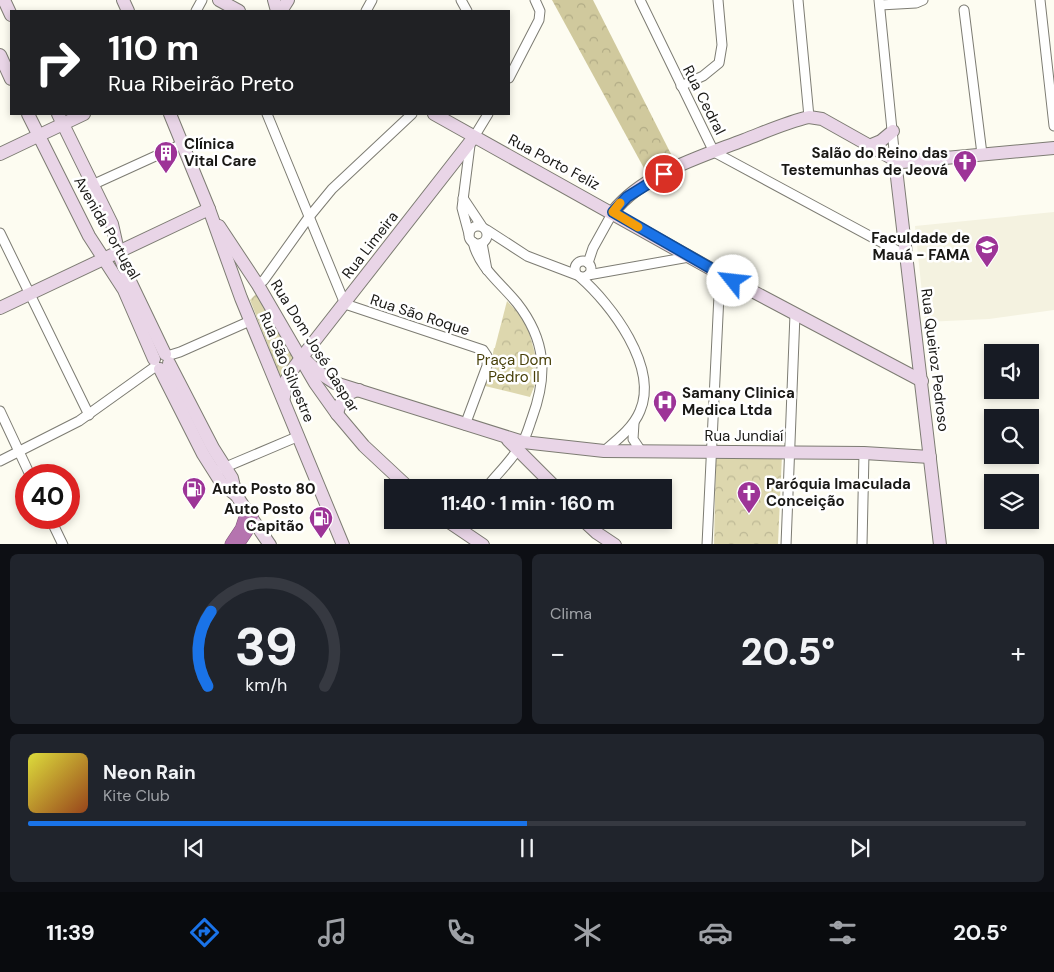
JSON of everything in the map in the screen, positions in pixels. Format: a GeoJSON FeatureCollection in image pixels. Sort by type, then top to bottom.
{"type":"FeatureCollection","features":[{"type":"Feature","properties":{"kind":"highway"},"geometry":{"type":"LineString","coordinates":[[234,544],[244,530],[249,515]]}},
{"type":"Feature","properties":{"kind":"street"},"geometry":{"type":"LineString","coordinates":[[4,0],[10,12]]}},
{"type":"Feature","properties":{"kind":"street"},"geometry":{"type":"LineString","coordinates":[[510,76],[539,20],[540,11],[535,0]]}},
{"type":"Feature","properties":{"kind":"street","name":"Rua Cedral"},"geometry":{"type":"LineString","coordinates":[[640,0],[714,152],[905,255]]}},
{"type":"Feature","properties":{"kind":"street"},"geometry":{"type":"LineString","coordinates":[[681,86],[703,76],[719,63],[722,45],[718,0]]}},
{"type":"Feature","properties":{"kind":"street"},"geometry":{"type":"LineString","coordinates":[[798,0],[809,116]]}},
{"type":"Feature","properties":{"kind":"street"},"geometry":{"type":"LineString","coordinates":[[879,2],[916,3],[923,0]]}},
{"type":"Feature","properties":{"kind":"street"},"geometry":{"type":"LineString","coordinates":[[1040,0],[1051,69],[1054,126]]}},
{"type":"Feature","properties":{"kind":"street","name":"Rua Queiroz Pedroso"},"geometry":{"type":"LineString","coordinates":[[879,2],[894,160],[922,381],[940,544]]}},
{"type":"Feature","properties":{"kind":"street"},"geometry":{"type":"LineString","coordinates":[[964,10],[982,154]]}},
{"type":"Feature","properties":{"kind":"street"},"geometry":{"type":"LineString","coordinates":[[0,55],[10,77]]}},
{"type":"Feature","properties":{"kind":"street","name":"Avenida Portugal"},"geometry":{"type":"LineString","coordinates":[[28,115],[90,236],[163,361]]}},
{"type":"Feature","properties":{"kind":"street"},"geometry":{"type":"LineString","coordinates":[[0,154],[38,135],[60,119],[79,115]]}},
{"type":"Feature","properties":{"kind":"street"},"geometry":{"type":"LineString","coordinates":[[0,308],[118,250],[208,209],[170,115]]}},
{"type":"Feature","properties":{"kind":"street"},"geometry":{"type":"LineString","coordinates":[[267,115],[345,304]]}},
{"type":"Feature","properties":{"kind":"street"},"geometry":{"type":"LineString","coordinates":[[241,298],[264,280],[309,217],[351,169],[411,115]]}},
{"type":"Feature","properties":{"kind":"street","name":"Rua Porto Feliz"},"geometry":{"type":"LineString","coordinates":[[436,115],[472,139],[613,212],[720,274],[922,381]]}},
{"type":"Feature","properties":{"kind":"street","name":"Rua Limeira"},"geometry":{"type":"LineString","coordinates":[[280,380],[302,357],[345,304],[472,139],[487,115]]}},
{"type":"Feature","properties":{"kind":"street"},"geometry":{"type":"LineString","coordinates":[[582,276],[584,264],[613,212],[627,197],[645,184],[714,152],[809,116],[822,119],[894,160],[919,162],[1054,148]]}},
{"type":"Feature","properties":{"kind":"street","name":"Avenida Portugal"},"geometry":{"type":"LineString","coordinates":[[60,119],[114,232],[118,250],[129,279],[203,454],[224,475],[270,544]]}},
{"type":"Feature","properties":{"kind":"street"},"geometry":{"type":"LineString","coordinates":[[869,146],[882,141],[892,131]]}},
{"type":"Feature","properties":{"kind":"street"},"geometry":{"type":"LineString","coordinates":[[472,139],[462,198],[462,214],[477,240]]}},
{"type":"Feature","properties":{"kind":"street"},"geometry":{"type":"LineString","coordinates":[[92,185],[182,144]]}},
{"type":"Feature","properties":{"kind":"street"},"geometry":{"type":"LineString","coordinates":[[462,198],[488,236],[477,240]]}},
{"type":"Feature","properties":{"kind":"street","name":"Rua Dom José Gaspar"},"geometry":{"type":"LineString","coordinates":[[208,209],[258,285],[302,357],[315,383],[337,414],[364,446],[399,479]]}},
{"type":"Feature","properties":{"kind":"street","name":"Rua São Silvestre"},"geometry":{"type":"LineString","coordinates":[[208,209],[250,321],[280,380],[284,399],[341,542]]}},
{"type":"Feature","properties":{"kind":"street"},"geometry":{"type":"LineString","coordinates":[[493,479],[520,446],[542,384],[543,366],[534,331],[524,313],[487,271],[474,226],[484,228],[527,256],[582,276],[606,301],[632,344],[642,375],[643,390],[640,412],[634,422],[604,451]]}},
{"type":"Feature","properties":{"kind":"street"},"geometry":{"type":"LineString","coordinates":[[0,233],[89,415]]}},
{"type":"Feature","properties":{"kind":"street"},"geometry":{"type":"LineString","coordinates":[[477,240],[502,241]]}},
{"type":"Feature","properties":{"kind":"street"},"geometry":{"type":"LineString","coordinates":[[582,276],[690,257]]}},
{"type":"Feature","properties":{"kind":"street"},"geometry":{"type":"LineString","coordinates":[[582,276],[584,264]]}},
{"type":"Feature","properties":{"kind":"street"},"geometry":{"type":"LineString","coordinates":[[556,267],[584,264],[610,272]]}},
{"type":"Feature","properties":{"kind":"street"},"geometry":{"type":"LineString","coordinates":[[707,544],[720,274]]}},
{"type":"Feature","properties":{"kind":"street","name":"Rua São Roque"},"geometry":{"type":"LineString","coordinates":[[345,304],[483,350],[486,353],[487,366],[465,426]]}},
{"type":"Feature","properties":{"kind":"street"},"geometry":{"type":"LineString","coordinates":[[786,544],[795,314]]}},
{"type":"Feature","properties":{"kind":"street"},"geometry":{"type":"LineString","coordinates":[[0,461],[89,415],[163,361],[250,321]]}},
{"type":"Feature","properties":{"kind":"street","name":"Rua Jundiaí"},"geometry":{"type":"LineString","coordinates":[[302,357],[327,379],[465,426],[505,437],[520,446],[559,445],[604,451],[864,453],[930,456]]}},
{"type":"Feature","properties":{"kind":"street"},"geometry":{"type":"LineString","coordinates":[[337,414],[342,400],[353,391],[359,390]]}},
{"type":"Feature","properties":{"kind":"street"},"geometry":{"type":"LineString","coordinates":[[0,411],[25,464]]}},
{"type":"Feature","properties":{"kind":"street"},"geometry":{"type":"LineString","coordinates":[[634,422],[633,439],[641,451]]}},
{"type":"Feature","properties":{"kind":"street"},"geometry":{"type":"LineString","coordinates":[[224,475],[247,460],[299,436]]}},
{"type":"Feature","properties":{"kind":"street"},"geometry":{"type":"LineString","coordinates":[[537,459],[546,450],[559,445]]}},
{"type":"Feature","properties":{"kind":"street"},"geometry":{"type":"LineString","coordinates":[[520,446],[537,459],[546,475]]}},
{"type":"Feature","properties":{"kind":"street"},"geometry":{"type":"LineString","coordinates":[[520,446],[549,479]]}},
{"type":"Feature","properties":{"kind":"street"},"geometry":{"type":"LineString","coordinates":[[862,544],[864,453]]}},
{"type":"Feature","properties":{"kind":"street"},"geometry":{"type":"LineString","coordinates":[[56,529],[63,544]]}},
{"type":"Feature","properties":{"kind":"street"},"geometry":{"type":"LineString","coordinates":[[463,529],[483,544]]}},
{"type":"Feature","properties":{"kind":"street"},"geometry":{"type":"LineString","coordinates":[[593,529],[615,544]]}},
{"type":"Feature","properties":{"kind":"shaded area","name":"Faculdade de Mauá - FAMA"},"geometry":{"type":"Polygon","coordinates":[[[1054,212],[1054,310],[989,319],[925,322],[915,226],[1054,212]]]}},
{"type":"Feature","properties":{"kind":"green space"},"geometry":{"type":"Polygon","coordinates":[[[552,0],[593,0],[672,156],[645,170],[552,0]]]}},
{"type":"Feature","properties":{"kind":"green space"},"geometry":{"type":"Polygon","coordinates":[[[258,292],[298,358],[282,381],[250,300],[258,292]]]}},
{"type":"Feature","properties":{"kind":"green space","name":"Praça Dom Pedro II"},"geometry":{"type":"Polygon","coordinates":[[[507,301],[526,321],[540,372],[530,397],[485,386],[507,301]]]}},
{"type":"Feature","properties":{"kind":"green space"},"geometry":{"type":"Polygon","coordinates":[[[494,348],[511,352],[507,379],[489,376],[494,348]]]}},
{"type":"Feature","properties":{"kind":"green space"},"geometry":{"type":"Polygon","coordinates":[[[716,454],[782,455],[778,544],[714,544],[716,454]]]}},
{"type":"Feature","properties":{"kind":"slow traffic"},"geometry":{"type":"LineString","coordinates":[[620,203],[613,212],[638,227]]}},
{"type":"Feature","properties":{"kind":"place","name":"Clínica Vital Care"},"geometry":{"type":"Point","coordinates":[166,174]}},
{"type":"Feature","properties":{"kind":"place","name":"Salão do Reino das Testemunhas de Jeová"},"geometry":{"type":"Point","coordinates":[965,183]}},
{"type":"Feature","properties":{"kind":"place","name":"Faculdade de Mauá - FAMA"},"geometry":{"type":"Point","coordinates":[987,268]}},
{"type":"Feature","properties":{"kind":"place","name":"Samany Clinica Medica Ltda"},"geometry":{"type":"Point","coordinates":[665,423]}},
{"type":"Feature","properties":{"kind":"place","name":"Auto Posto 80"},"geometry":{"type":"Point","coordinates":[194,510]}},
{"type":"Feature","properties":{"kind":"place","name":"Paróquia Imaculada Conceição"},"geometry":{"type":"Point","coordinates":[749,514]}},
{"type":"Feature","properties":{"kind":"place","name":"Auto Posto Capitão"},"geometry":{"type":"Point","coordinates":[321,539]}},
{"type":"Feature","properties":{"kind":"route"},"geometry":{"type":"LineString","coordinates":[[664,174],[645,184],[627,197],[613,212],[733,281]]}}]}
